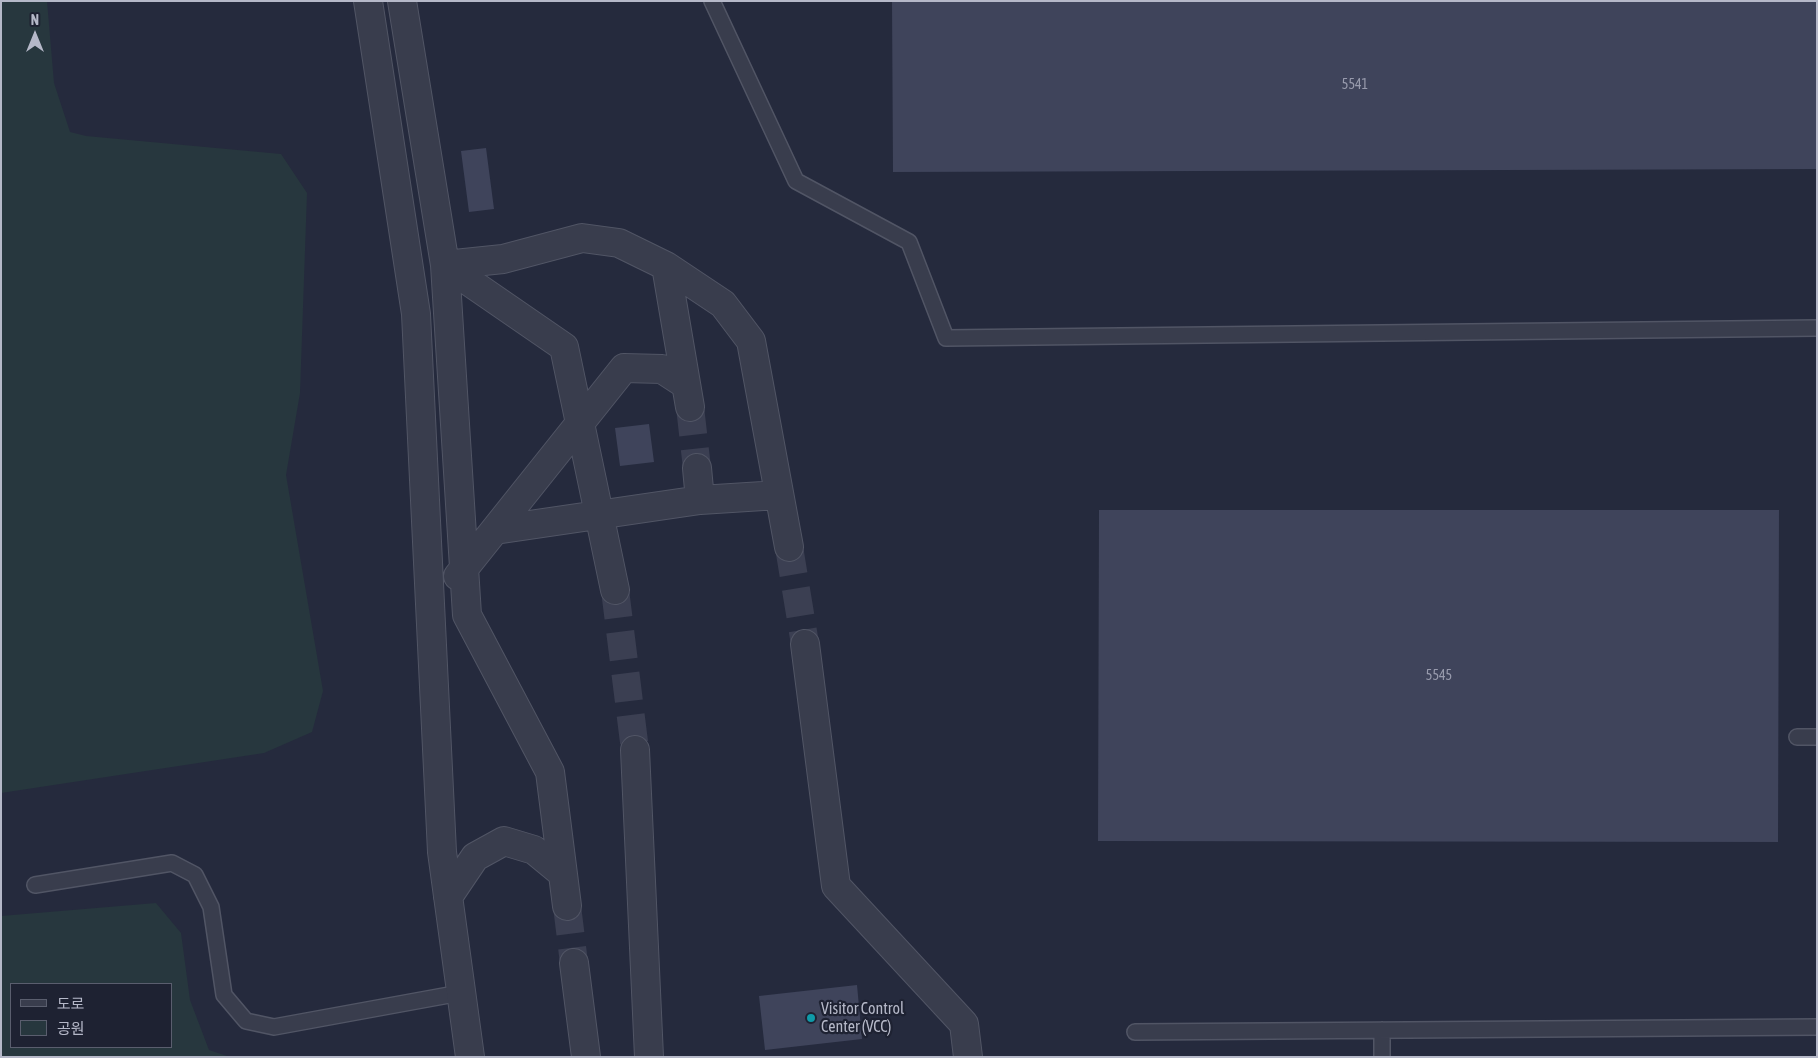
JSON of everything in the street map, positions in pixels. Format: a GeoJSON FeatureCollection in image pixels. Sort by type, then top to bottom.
{"type":"FeatureCollection","features":[{"type":"Feature","properties":{"kind":"street"},"geometry":{"type":"LineString","coordinates":[[368,1],[416,314],[442,852],[470,1057]]}},
{"type":"Feature","properties":{"kind":"street"},"geometry":{"type":"LineString","coordinates":[[402,1],[445,265],[467,615],[550,772],[566,906]]}},
{"type":"Feature","properties":{"kind":"street"},"geometry":{"type":"LineString","coordinates":[[445,265],[503,259],[582,238],[619,243],[666,266],[723,304],[751,341],[789,547]]}},
{"type":"Feature","properties":{"kind":"street"},"geometry":{"type":"LineString","coordinates":[[445,265],[564,347],[615,590]]}},
{"type":"Feature","properties":{"kind":"street"},"geometry":{"type":"LineString","coordinates":[[430,610],[624,368],[662,370],[688,395],[666,266]]}},
{"type":"Feature","properties":{"kind":"street"},"geometry":{"type":"LineString","coordinates":[[697,468],[700,500]]}},
{"type":"Feature","properties":{"kind":"street"},"geometry":{"type":"LineString","coordinates":[[495,530],[700,500],[779,495]]}},
{"type":"Feature","properties":{"kind":"street"},"geometry":{"type":"LineString","coordinates":[[806,644],[836,886],[964,1024],[968,1057]]}},
{"type":"Feature","properties":{"kind":"street"},"geometry":{"type":"LineString","coordinates":[[635,750],[649,1057]]}},
{"type":"Feature","properties":{"kind":"street"},"geometry":{"type":"LineString","coordinates":[[448,897],[475,857],[504,841],[534,850],[562,872]]}},
{"type":"Feature","properties":{"kind":"street"},"geometry":{"type":"LineString","coordinates":[[574,963],[586,1057]]}},
{"type":"Feature","properties":{"kind":"lane"},"geometry":{"type":"LineString","coordinates":[[712,1],[796,181],[909,242],[946,338],[1817,328]]}},
{"type":"Feature","properties":{"kind":"lane"},"geometry":{"type":"LineString","coordinates":[[1797,737],[1817,737]]}},
{"type":"Feature","properties":{"kind":"lane"},"geometry":{"type":"LineString","coordinates":[[35,885],[172,863],[195,875],[211,907],[224,995],[246,1021],[274,1027],[460,993]]}},
{"type":"Feature","properties":{"kind":"lane"},"geometry":{"type":"LineString","coordinates":[[1135,1032],[1817,1027]]}},
{"type":"Feature","properties":{"kind":"lane"},"geometry":{"type":"LineString","coordinates":[[1382,1030],[1382,1057]]}},
{"type":"Feature","properties":{"kind":"green space"},"geometry":{"type":"Polygon","coordinates":[[[1,1],[47,1],[54,83],[70,132],[86,136],[281,154],[307,193],[300,393],[286,475],[323,691],[312,732],[264,753],[1,793],[1,1]]]}},
{"type":"Feature","properties":{"kind":"green space"},"geometry":{"type":"Polygon","coordinates":[[[156,903],[181,933],[190,1000],[209,1050],[230,1057],[1,1057],[1,916],[156,903]]]}},
{"type":"Feature","properties":{"kind":"building"},"geometry":{"type":"Polygon","coordinates":[[[892,1],[1817,1],[1817,169],[893,172],[892,1]]]}},
{"type":"Feature","properties":{"kind":"building"},"geometry":{"type":"Polygon","coordinates":[[[486,148],[494,209],[469,212],[461,151],[486,148]]]}},
{"type":"Feature","properties":{"kind":"building"},"geometry":{"type":"Polygon","coordinates":[[[649,424],[654,462],[620,466],[615,428],[649,424]]]}},
{"type":"Feature","properties":{"kind":"building"},"geometry":{"type":"Polygon","coordinates":[[[1099,510],[1779,510],[1778,842],[1098,841],[1099,510]]]}},
{"type":"Feature","properties":{"kind":"building","name":"Visitor Control Center (VCC)"},"geometry":{"type":"Polygon","coordinates":[[[857,985],[862,1039],[765,1050],[759,996],[857,985]]]}},
{"type":"Feature","properties":{"kind":"tunnel"},"geometry":{"type":"LineString","coordinates":[[690,407],[697,468]]}},
{"type":"Feature","properties":{"kind":"tunnel"},"geometry":{"type":"LineString","coordinates":[[789,547],[805,644]]}},
{"type":"Feature","properties":{"kind":"tunnel"},"geometry":{"type":"LineString","coordinates":[[615,590],[635,750]]}},
{"type":"Feature","properties":{"kind":"tunnel"},"geometry":{"type":"LineString","coordinates":[[567,906],[574,963]]}},
{"type":"Feature","properties":{"kind":"place","name":"Visitor Control Center (VCC)"},"geometry":{"type":"Point","coordinates":[811,1018]}}]}
